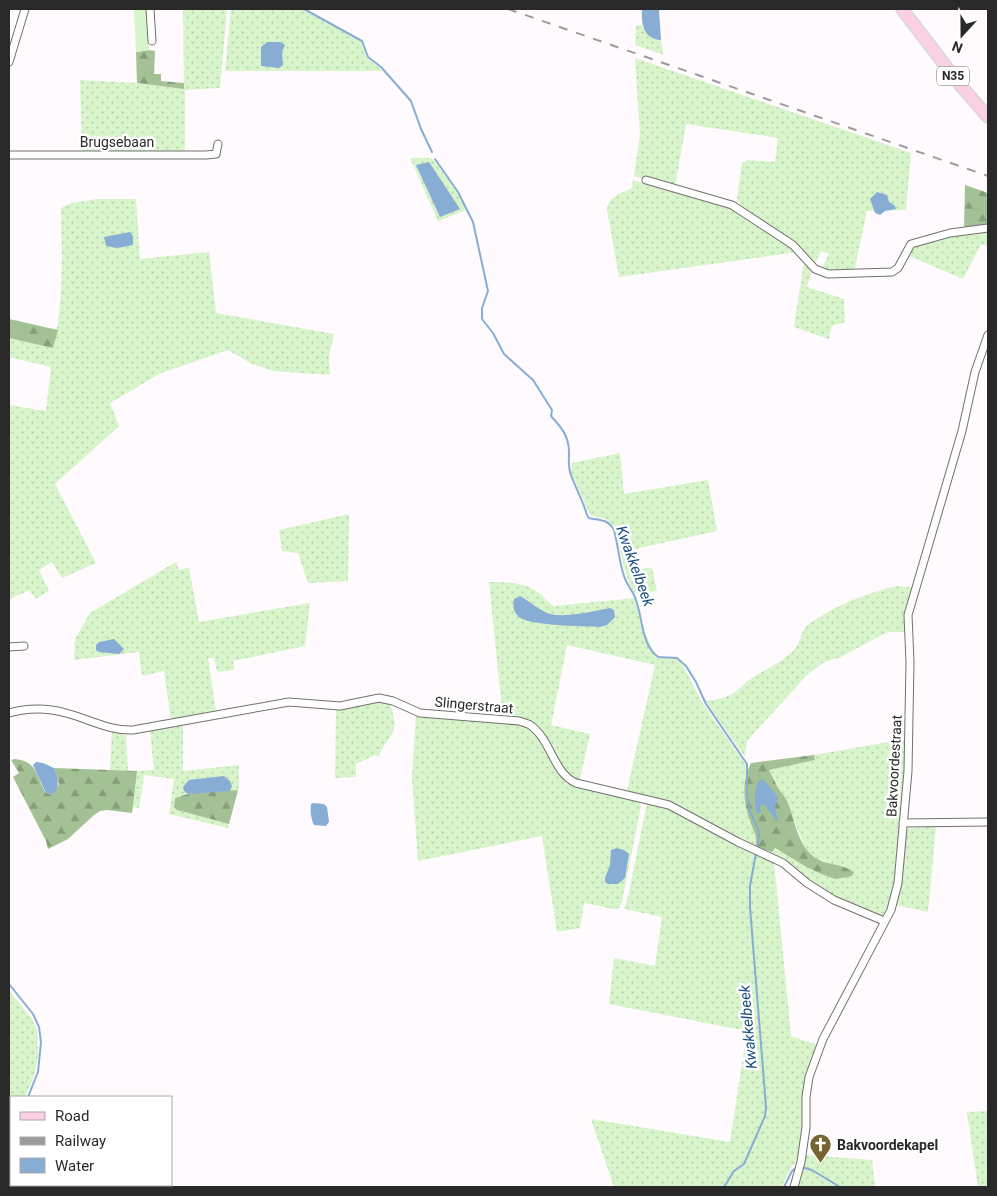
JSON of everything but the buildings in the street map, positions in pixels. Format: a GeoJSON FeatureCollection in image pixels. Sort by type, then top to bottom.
{"type":"FeatureCollection","features":[{"type":"Feature","properties":{"kind":"main road","name":"N35"},"geometry":{"type":"LineString","coordinates":[[902,9],[961,86],[988,117]]}},
{"type":"Feature","properties":{"kind":"street"},"geometry":{"type":"LineString","coordinates":[[9,62],[25,9]]}},
{"type":"Feature","properties":{"kind":"street"},"geometry":{"type":"LineString","coordinates":[[150,9],[152,42]]}},
{"type":"Feature","properties":{"kind":"street","name":"Brugsebaan"},"geometry":{"type":"LineString","coordinates":[[9,155],[206,155],[216,154],[218,144]]}},
{"type":"Feature","properties":{"kind":"street"},"geometry":{"type":"LineString","coordinates":[[646,180],[732,205],[793,245],[815,269],[828,274],[892,272],[898,268],[907,249],[915,242],[988,228]]}},
{"type":"Feature","properties":{"kind":"street","name":"Bakvoordestraat"},"geometry":{"type":"LineString","coordinates":[[794,1187],[801,1162],[806,1127],[806,1097],[809,1077],[823,1039],[891,910],[898,883],[908,771],[910,662],[908,615],[960,440],[975,372],[988,335]]}},
{"type":"Feature","properties":{"kind":"street"},"geometry":{"type":"LineString","coordinates":[[9,647],[24,646]]}},
{"type":"Feature","properties":{"kind":"street","name":"Slingerstraat"},"geometry":{"type":"LineString","coordinates":[[9,713],[38,709],[49,710],[66,713],[120,731],[253,710],[289,702],[340,706],[379,698],[393,701],[420,713],[519,721],[530,725],[539,734],[567,779],[576,783],[669,805],[738,842],[783,863],[807,883],[834,900],[884,921]]}},
{"type":"Feature","properties":{"kind":"street"},"geometry":{"type":"LineString","coordinates":[[903,823],[988,822]]}},
{"type":"Feature","properties":{"kind":"green space"},"geometry":{"type":"Polygon","coordinates":[[[134,9],[148,9],[149,50],[136,52],[134,9]]]}},
{"type":"Feature","properties":{"kind":"green space"},"geometry":{"type":"Polygon","coordinates":[[[183,9],[227,9],[220,88],[185,90],[185,153],[82,152],[80,80],[137,83],[184,89],[183,9]]]}},
{"type":"Feature","properties":{"kind":"green space"},"geometry":{"type":"Polygon","coordinates":[[[231,9],[302,9],[358,39],[367,58],[383,71],[225,71],[231,9]]]}},
{"type":"Feature","properties":{"kind":"green space"},"geometry":{"type":"Polygon","coordinates":[[[641,25],[652,37],[661,40],[663,55],[635,45],[636,26],[641,25]]]}},
{"type":"Feature","properties":{"kind":"green space"},"geometry":{"type":"Polygon","coordinates":[[[155,51],[154,74],[161,74],[161,81],[184,83],[184,89],[137,83],[136,52],[155,51]]]}},
{"type":"Feature","properties":{"kind":"green space"},"geometry":{"type":"Polygon","coordinates":[[[635,58],[911,153],[906,210],[867,211],[854,272],[828,272],[821,270],[829,254],[821,251],[814,266],[797,247],[740,204],[737,199],[742,163],[748,160],[775,162],[778,138],[686,124],[675,187],[634,176],[640,135],[635,58]]]}},
{"type":"Feature","properties":{"kind":"green space"},"geometry":{"type":"Polygon","coordinates":[[[410,158],[432,158],[455,189],[466,210],[438,221],[410,158]]]}},
{"type":"Feature","properties":{"kind":"green space"},"geometry":{"type":"Polygon","coordinates":[[[633,180],[730,208],[797,252],[619,277],[607,209],[611,200],[632,188],[633,180]]]}},
{"type":"Feature","properties":{"kind":"green space"},"geometry":{"type":"Polygon","coordinates":[[[965,185],[988,193],[987,226],[964,230],[965,185]]]}},
{"type":"Feature","properties":{"kind":"green space"},"geometry":{"type":"Polygon","coordinates":[[[97,199],[136,199],[140,259],[209,252],[216,313],[334,334],[329,356],[330,375],[273,371],[252,364],[228,350],[161,373],[110,403],[119,426],[55,484],[96,563],[62,578],[52,562],[39,570],[49,591],[36,599],[29,590],[9,600],[9,405],[46,411],[51,367],[9,357],[9,338],[53,348],[61,297],[61,208],[71,203],[97,199]]]}},
{"type":"Feature","properties":{"kind":"green space"},"geometry":{"type":"Polygon","coordinates":[[[988,229],[988,247],[981,244],[963,279],[907,255],[913,246],[957,234],[988,229]]]}},
{"type":"Feature","properties":{"kind":"green space"},"geometry":{"type":"Polygon","coordinates":[[[804,262],[812,271],[807,287],[844,299],[845,322],[832,326],[829,339],[794,327],[804,262]]]}},
{"type":"Feature","properties":{"kind":"green space"},"geometry":{"type":"Polygon","coordinates":[[[9,319],[58,330],[53,348],[9,338],[9,319]]]}},
{"type":"Feature","properties":{"kind":"green space"},"geometry":{"type":"Polygon","coordinates":[[[620,453],[624,494],[708,480],[717,531],[631,550],[632,569],[652,568],[657,591],[634,593],[625,569],[615,527],[605,519],[590,515],[571,472],[572,463],[620,453]]]}},
{"type":"Feature","properties":{"kind":"green space"},"geometry":{"type":"Polygon","coordinates":[[[349,514],[348,581],[308,583],[298,553],[282,551],[279,530],[349,514]]]}},
{"type":"Feature","properties":{"kind":"green space"},"geometry":{"type":"Polygon","coordinates":[[[176,562],[179,570],[189,568],[199,622],[310,603],[305,646],[233,661],[234,670],[217,672],[214,658],[208,658],[216,712],[171,720],[164,671],[142,676],[139,652],[74,660],[75,639],[90,613],[176,562]]]}},
{"type":"Feature","properties":{"kind":"green space"},"geometry":{"type":"Polygon","coordinates":[[[489,582],[522,585],[534,589],[554,606],[635,598],[643,628],[656,658],[678,659],[701,701],[748,768],[746,772],[749,820],[756,834],[756,847],[668,802],[627,791],[655,665],[567,645],[551,725],[590,734],[580,779],[575,780],[569,775],[536,726],[503,718],[489,582]]]}},
{"type":"Feature","properties":{"kind":"green space"},"geometry":{"type":"Polygon","coordinates":[[[898,586],[914,588],[906,613],[905,632],[888,632],[839,658],[824,662],[807,675],[747,741],[745,757],[705,701],[732,694],[751,678],[782,660],[798,644],[806,627],[819,617],[863,596],[898,586]]]}},
{"type":"Feature","properties":{"kind":"green space"},"geometry":{"type":"Polygon","coordinates":[[[373,702],[390,704],[394,716],[392,734],[379,757],[375,755],[356,764],[356,777],[335,778],[336,710],[373,702]]]}},
{"type":"Feature","properties":{"kind":"green space"},"geometry":{"type":"Polygon","coordinates":[[[416,715],[522,724],[537,736],[566,784],[639,801],[641,806],[619,908],[613,909],[584,903],[580,928],[557,932],[542,836],[418,861],[412,778],[416,715]]]}},
{"type":"Feature","properties":{"kind":"green space"},"geometry":{"type":"Polygon","coordinates":[[[183,723],[183,771],[239,765],[239,787],[238,790],[230,791],[232,786],[184,791],[188,794],[179,796],[177,810],[229,824],[228,828],[169,814],[174,779],[144,775],[139,808],[132,807],[137,771],[154,770],[150,731],[183,723]]]}},
{"type":"Feature","properties":{"kind":"green space"},"geometry":{"type":"Polygon","coordinates":[[[112,732],[126,735],[128,771],[110,770],[112,732]]]}},
{"type":"Feature","properties":{"kind":"green space"},"geometry":{"type":"Polygon","coordinates":[[[906,739],[893,888],[890,902],[883,915],[874,916],[819,888],[772,852],[774,848],[803,865],[850,868],[815,858],[806,849],[791,814],[789,803],[769,770],[815,760],[814,755],[906,739]]]}},
{"type":"Feature","properties":{"kind":"green space"},"geometry":{"type":"Polygon","coordinates":[[[814,755],[815,760],[769,770],[788,803],[804,846],[819,860],[850,869],[854,872],[852,876],[836,879],[803,865],[775,848],[772,852],[756,847],[756,836],[748,814],[744,792],[746,777],[751,763],[814,755]]]}},
{"type":"Feature","properties":{"kind":"green space"},"geometry":{"type":"Polygon","coordinates":[[[11,760],[23,760],[32,766],[46,793],[54,794],[59,784],[54,768],[137,771],[132,813],[100,811],[68,839],[48,849],[46,841],[13,777],[19,773],[11,760]]]}},
{"type":"Feature","properties":{"kind":"green space"},"geometry":{"type":"Polygon","coordinates":[[[238,790],[229,824],[177,810],[174,807],[175,799],[188,794],[238,790]]]}},
{"type":"Feature","properties":{"kind":"green space"},"geometry":{"type":"Polygon","coordinates":[[[647,803],[665,807],[774,861],[791,1036],[817,1045],[803,1102],[801,1146],[798,1162],[792,1166],[781,1187],[614,1187],[591,1119],[730,1142],[747,1031],[609,1004],[614,958],[655,966],[662,917],[624,909],[647,803]]]}},
{"type":"Feature","properties":{"kind":"green space"},"geometry":{"type":"Polygon","coordinates":[[[936,826],[928,912],[896,905],[907,829],[936,826]]]}},
{"type":"Feature","properties":{"kind":"green space"},"geometry":{"type":"Polygon","coordinates":[[[9,990],[31,1018],[37,1029],[38,1054],[35,1074],[25,1096],[10,1096],[9,1117],[9,990]]]}},
{"type":"Feature","properties":{"kind":"green space"},"geometry":{"type":"Polygon","coordinates":[[[988,1111],[988,1187],[978,1187],[967,1112],[988,1111]]]}},
{"type":"Feature","properties":{"kind":"green space"},"geometry":{"type":"Polygon","coordinates":[[[806,1155],[872,1160],[875,1187],[796,1187],[806,1155]]]}},
{"type":"Feature","properties":{"kind":"water"},"geometry":{"type":"Polygon","coordinates":[[[642,9],[659,9],[661,40],[650,37],[644,29],[642,9]]]}},
{"type":"Feature","properties":{"kind":"water"},"geometry":{"type":"Polygon","coordinates":[[[267,42],[280,42],[285,45],[282,52],[283,65],[279,68],[261,66],[261,47],[267,42]]]}},
{"type":"Feature","properties":{"kind":"water"},"geometry":{"type":"Polygon","coordinates":[[[429,162],[460,209],[440,217],[416,165],[429,162]]]}},
{"type":"Feature","properties":{"kind":"water"},"geometry":{"type":"Polygon","coordinates":[[[877,192],[887,195],[889,202],[896,209],[885,211],[880,215],[875,213],[870,199],[877,192]]]}},
{"type":"Feature","properties":{"kind":"water"},"geometry":{"type":"Polygon","coordinates":[[[130,232],[133,236],[133,245],[117,248],[106,246],[104,237],[130,232]]]}},
{"type":"Feature","properties":{"kind":"water"},"geometry":{"type":"Polygon","coordinates":[[[520,596],[553,615],[578,614],[610,608],[614,610],[615,617],[607,625],[600,627],[534,622],[519,617],[516,613],[514,599],[520,596]]]}},
{"type":"Feature","properties":{"kind":"water"},"geometry":{"type":"Polygon","coordinates":[[[114,639],[124,649],[119,654],[96,650],[96,645],[99,642],[114,639]]]}},
{"type":"Feature","properties":{"kind":"water"},"geometry":{"type":"Polygon","coordinates":[[[36,762],[54,768],[58,784],[54,794],[46,793],[33,765],[36,762]]]}},
{"type":"Feature","properties":{"kind":"water"},"geometry":{"type":"Polygon","coordinates":[[[224,776],[230,781],[232,786],[230,791],[188,794],[184,791],[183,787],[189,780],[224,776]]]}},
{"type":"Feature","properties":{"kind":"water"},"geometry":{"type":"Polygon","coordinates":[[[763,779],[778,797],[775,808],[778,821],[776,821],[765,805],[761,805],[761,813],[757,814],[755,792],[757,784],[763,779]]]}},
{"type":"Feature","properties":{"kind":"water"},"geometry":{"type":"Polygon","coordinates":[[[311,804],[324,804],[327,807],[329,822],[326,826],[314,825],[311,812],[311,804]]]}},
{"type":"Feature","properties":{"kind":"water"},"geometry":{"type":"Polygon","coordinates":[[[617,848],[629,854],[625,878],[618,884],[608,884],[605,882],[605,878],[610,865],[611,850],[617,848]]]}},
{"type":"Feature","properties":{"kind":"waterway","name":"Kwakkelbeek"},"geometry":{"type":"LineString","coordinates":[[304,9],[362,41],[368,57],[381,67],[411,101],[432,152]]}},
{"type":"Feature","properties":{"kind":"waterway","name":"Kwakkelbeek"},"geometry":{"type":"LineString","coordinates":[[435,159],[458,192],[473,222],[488,291],[482,308],[482,319],[493,333],[504,354],[533,380],[552,410],[551,416],[566,436],[569,446],[570,472],[587,515],[589,518],[606,522],[612,526],[625,580],[635,597],[645,638],[652,652],[658,657],[677,658],[686,666],[706,704],[747,764],[747,794],[750,811],[759,832],[758,845]]}},
{"type":"Feature","properties":{"kind":"waterway","name":"Kwakkelbeek"},"geometry":{"type":"LineString","coordinates":[[724,1187],[734,1171],[744,1164],[765,1116],[766,1107],[750,907],[750,886],[756,853]]}},
{"type":"Feature","properties":{"kind":"waterway"},"geometry":{"type":"LineString","coordinates":[[9,984],[33,1014],[39,1027],[41,1042],[38,1072],[28,1096]]}},
{"type":"Feature","properties":{"kind":"waterway"},"geometry":{"type":"LineString","coordinates":[[784,1187],[792,1171],[797,1167]]}},
{"type":"Feature","properties":{"kind":"waterway"},"geometry":{"type":"LineString","coordinates":[[801,1167],[812,1170],[840,1187]]}},
{"type":"Feature","properties":{"kind":"railway"},"geometry":{"type":"LineString","coordinates":[[508,9],[988,176]]}},
{"type":"Feature","properties":{"kind":"place","name":"Bakvoordekapel"},"geometry":{"type":"Point","coordinates":[821,1164]}}]}
